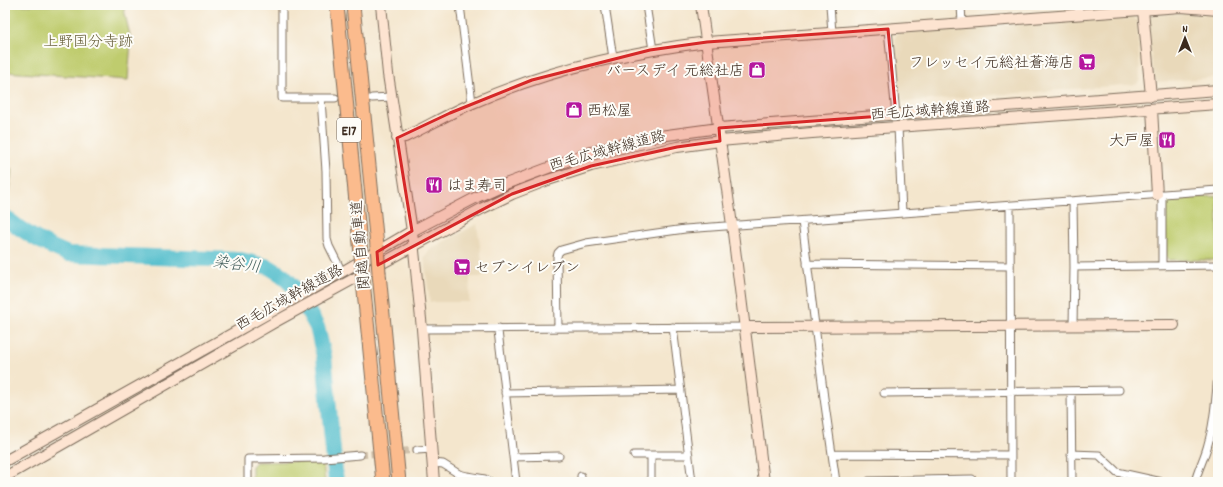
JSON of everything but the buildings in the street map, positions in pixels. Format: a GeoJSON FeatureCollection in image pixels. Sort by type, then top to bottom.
{"type":"FeatureCollection","features":[{"type":"Feature","properties":{"kind":"highway","name":"関越自動車道"},"geometry":{"type":"LineString","coordinates":[[337,5],[382,482]]}},
{"type":"Feature","properties":{"kind":"highway","name":"関越自動車道"},"geometry":{"type":"LineString","coordinates":[[354,5],[399,482]]}},
{"type":"Feature","properties":{"kind":"main road"},"geometry":{"type":"LineString","coordinates":[[380,5],[391,98],[412,231],[412,246],[422,329],[434,482]]}},
{"type":"Feature","properties":{"kind":"main road"},"geometry":{"type":"LineString","coordinates":[[701,5],[732,225],[764,482]]}},
{"type":"Feature","properties":{"kind":"main road"},"geometry":{"type":"LineString","coordinates":[[397,138],[405,136],[472,103],[532,80],[613,58],[653,50],[707,42],[962,23],[1079,10],[1143,10],[1181,7],[1218,10]]}},
{"type":"Feature","properties":{"kind":"main road"},"geometry":{"type":"LineString","coordinates":[[1143,10],[1151,96]]}},
{"type":"Feature","properties":{"kind":"main road","name":"西毛広域幹線道路"},"geometry":{"type":"LineString","coordinates":[[5,460],[313,289],[412,231],[477,197],[508,183],[588,153],[645,138],[719,128],[1218,90]]}},
{"type":"Feature","properties":{"kind":"main road","name":"西毛広域幹線道路"},"geometry":{"type":"LineString","coordinates":[[5,477],[317,298],[483,208],[512,194],[548,180],[591,166],[677,147],[720,141],[1218,104]]}},
{"type":"Feature","properties":{"kind":"main road"},"geometry":{"type":"LineString","coordinates":[[1152,109],[1160,195]]}},
{"type":"Feature","properties":{"kind":"main road"},"geometry":{"type":"LineString","coordinates":[[745,326],[1174,325]]}},
{"type":"Feature","properties":{"kind":"street"},"geometry":{"type":"LineString","coordinates":[[282,5],[282,98],[335,98]]}},
{"type":"Feature","properties":{"kind":"street"},"geometry":{"type":"LineString","coordinates":[[460,5],[472,103]]}},
{"type":"Feature","properties":{"kind":"street"},"geometry":{"type":"LineString","coordinates":[[605,5],[613,58]]}},
{"type":"Feature","properties":{"kind":"street"},"geometry":{"type":"LineString","coordinates":[[646,5],[653,50]]}},
{"type":"Feature","properties":{"kind":"street"},"geometry":{"type":"LineString","coordinates":[[830,5],[832,33]]}},
{"type":"Feature","properties":{"kind":"street"},"geometry":{"type":"LineString","coordinates":[[961,5],[962,23]]}},
{"type":"Feature","properties":{"kind":"street"},"geometry":{"type":"LineString","coordinates":[[888,29],[896,115]]}},
{"type":"Feature","properties":{"kind":"street"},"geometry":{"type":"LineString","coordinates":[[372,98],[391,98]]}},
{"type":"Feature","properties":{"kind":"street"},"geometry":{"type":"LineString","coordinates":[[321,99],[326,171],[328,239],[329,246],[342,272]]}},
{"type":"Feature","properties":{"kind":"street"},"geometry":{"type":"LineString","coordinates":[[898,127],[902,213]]}},
{"type":"Feature","properties":{"kind":"street"},"geometry":{"type":"LineString","coordinates":[[558,328],[557,257],[561,250],[586,243],[654,232],[732,225],[1218,190]]}},
{"type":"Feature","properties":{"kind":"street"},"geometry":{"type":"LineString","coordinates":[[1160,195],[1162,266]]}},
{"type":"Feature","properties":{"kind":"street"},"geometry":{"type":"LineString","coordinates":[[1072,326],[1074,267],[1073,201]]}},
{"type":"Feature","properties":{"kind":"street"},"geometry":{"type":"LineString","coordinates":[[1010,206],[1011,482]]}},
{"type":"Feature","properties":{"kind":"street"},"geometry":{"type":"LineString","coordinates":[[802,221],[836,482]]}},
{"type":"Feature","properties":{"kind":"street"},"geometry":{"type":"LineString","coordinates":[[807,264],[1010,266]]}},
{"type":"Feature","properties":{"kind":"street"},"geometry":{"type":"LineString","coordinates":[[1074,267],[1218,265]]}},
{"type":"Feature","properties":{"kind":"street"},"geometry":{"type":"LineString","coordinates":[[422,329],[745,326]]}},
{"type":"Feature","properties":{"kind":"street"},"geometry":{"type":"LineString","coordinates":[[674,327],[692,482]]}},
{"type":"Feature","properties":{"kind":"street"},"geometry":{"type":"LineString","coordinates":[[499,328],[498,331],[516,482]]}},
{"type":"Feature","properties":{"kind":"street"},"geometry":{"type":"LineString","coordinates":[[1195,482],[1212,429],[1217,399],[1218,373]]}},
{"type":"Feature","properties":{"kind":"street"},"geometry":{"type":"LineString","coordinates":[[505,393],[681,390]]}},
{"type":"Feature","properties":{"kind":"street"},"geometry":{"type":"LineString","coordinates":[[884,392],[1119,390]]}},
{"type":"Feature","properties":{"kind":"street"},"geometry":{"type":"LineString","coordinates":[[1071,391],[1072,482]]}},
{"type":"Feature","properties":{"kind":"street"},"geometry":{"type":"LineString","coordinates":[[417,450],[432,449]]}},
{"type":"Feature","properties":{"kind":"street"},"geometry":{"type":"LineString","coordinates":[[832,454],[1011,455]]}},
{"type":"Feature","properties":{"kind":"street"},"geometry":{"type":"LineString","coordinates":[[1071,454],[1099,455],[1117,472],[1162,482]]}},
{"type":"Feature","properties":{"kind":"street"},"geometry":{"type":"LineString","coordinates":[[248,482],[248,459],[328,458],[360,455]]}},
{"type":"Feature","properties":{"kind":"street"},"geometry":{"type":"LineString","coordinates":[[634,455],[689,455]]}},
{"type":"Feature","properties":{"kind":"street"},"geometry":{"type":"LineString","coordinates":[[651,455],[651,482]]}},
{"type":"Feature","properties":{"kind":"street"},"geometry":{"type":"LineString","coordinates":[[513,457],[560,456]]}},
{"type":"Feature","properties":{"kind":"street"},"geometry":{"type":"LineString","coordinates":[[433,463],[443,464],[459,474],[485,479],[490,482]]}},
{"type":"Feature","properties":{"kind":"street"},"geometry":{"type":"LineString","coordinates":[[869,481],[972,479],[972,482]]}},
{"type":"Feature","properties":{"kind":"highlighted area"},"geometry":{"type":"Polygon","coordinates":[[[888,29],[896,115],[719,128],[720,141],[677,147],[591,166],[512,194],[378,265],[377,252],[412,231],[397,138],[450,113],[532,80],[650,50],[707,42],[888,29]]]}},
{"type":"Feature","properties":{"kind":"shaded area"},"geometry":{"type":"Polygon","coordinates":[[[1189,13],[1218,15],[1218,77],[1157,82],[1153,77],[1149,19],[1152,15],[1189,13]]]}},
{"type":"Feature","properties":{"kind":"shaded area"},"geometry":{"type":"Polygon","coordinates":[[[1132,15],[1137,21],[1140,79],[1137,84],[904,102],[899,97],[895,37],[898,33],[1132,15]]]}},
{"type":"Feature","properties":{"kind":"shaded area"},"geometry":{"type":"Polygon","coordinates":[[[477,224],[484,277],[470,277],[469,302],[430,302],[424,257],[432,248],[477,224]]]}},
{"type":"Feature","properties":{"kind":"green space","name":"上野国分寺跡"},"geometry":{"type":"Polygon","coordinates":[[[5,5],[123,5],[131,40],[128,80],[5,72],[5,5]]]}},
{"type":"Feature","properties":{"kind":"green space"},"geometry":{"type":"Polygon","coordinates":[[[5,164],[12,170],[6,210],[5,210],[5,164]]]}},
{"type":"Feature","properties":{"kind":"green space"},"geometry":{"type":"Polygon","coordinates":[[[1218,196],[1218,260],[1168,260],[1165,256],[1164,204],[1168,199],[1218,196]]]}},
{"type":"Feature","properties":{"kind":"green space"},"geometry":{"type":"Polygon","coordinates":[[[323,461],[325,482],[252,482],[252,466],[256,462],[323,461]]]}},
{"type":"Feature","properties":{"kind":"waterway","name":"染谷川"},"geometry":{"type":"LineString","coordinates":[[5,217],[35,238],[68,254],[241,260],[269,267],[282,275],[295,288],[317,327],[324,356],[336,482]]}},
{"type":"Feature","properties":{"kind":"tunnel"},"geometry":{"type":"LineString","coordinates":[[335,98],[365,98]]}},
{"type":"Feature","properties":{"kind":"tunnel"},"geometry":{"type":"LineString","coordinates":[[360,455],[417,450]]}},
{"type":"Feature","properties":{"kind":"place","name":"フレッセイ元総社蒼海店"},"geometry":{"type":"Point","coordinates":[1087,62]}},
{"type":"Feature","properties":{"kind":"place","name":"バースデイ 元総社店"},"geometry":{"type":"Point","coordinates":[757,70]}},
{"type":"Feature","properties":{"kind":"place","name":"西松屋"},"geometry":{"type":"Point","coordinates":[574,110]}},
{"type":"Feature","properties":{"kind":"place","name":"大戸屋"},"geometry":{"type":"Point","coordinates":[1167,140]}},
{"type":"Feature","properties":{"kind":"place","name":"はま寿司"},"geometry":{"type":"Point","coordinates":[434,185]}},
{"type":"Feature","properties":{"kind":"place","name":"セブンイレブン"},"geometry":{"type":"Point","coordinates":[462,267]}}]}
